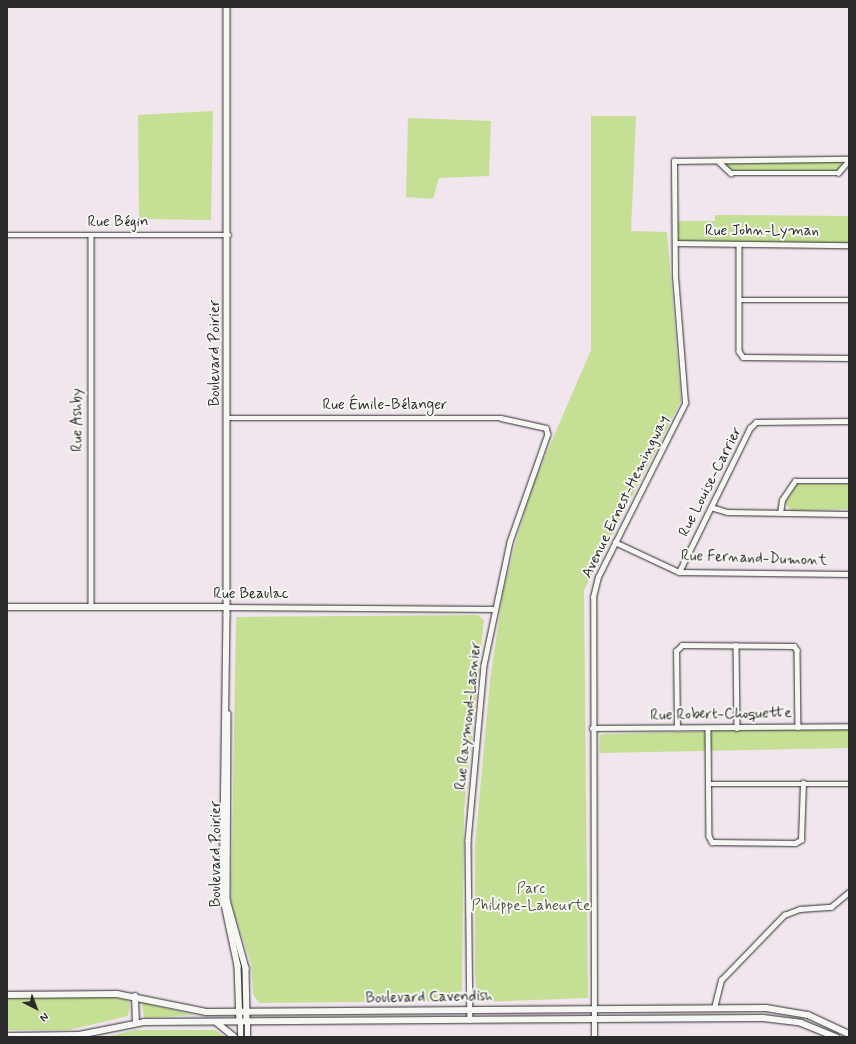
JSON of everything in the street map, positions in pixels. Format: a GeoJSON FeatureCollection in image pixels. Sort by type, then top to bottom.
{"type":"FeatureCollection","features":[{"type":"Feature","properties":{"kind":"main road","name":"Boulevard Cavendish"},"geometry":{"type":"LineString","coordinates":[[7,995],[135,996],[196,1011],[240,1012],[714,1008],[791,1011],[823,1020],[849,1034]]}},
{"type":"Feature","properties":{"kind":"main road"},"geometry":{"type":"LineString","coordinates":[[135,996],[136,1022]]}},
{"type":"Feature","properties":{"kind":"main road"},"geometry":{"type":"LineString","coordinates":[[360,1012],[360,1022]]}},
{"type":"Feature","properties":{"kind":"main road","name":"Boulevard Cavendish"},"geometry":{"type":"LineString","coordinates":[[7,1036],[79,1035],[136,1022],[780,1019],[814,1026],[836,1037]]}},
{"type":"Feature","properties":{"kind":"main road"},"geometry":{"type":"LineString","coordinates":[[216,1022],[234,1037]]}},
{"type":"Feature","properties":{"kind":"street","name":"Boulevard Poirier"},"geometry":{"type":"LineString","coordinates":[[228,7],[227,607],[223,900],[238,966],[240,1012],[247,1037]]}},
{"type":"Feature","properties":{"kind":"street"},"geometry":{"type":"LineString","coordinates":[[718,161],[731,173],[838,173],[849,159]]}},
{"type":"Feature","properties":{"kind":"street"},"geometry":{"type":"LineString","coordinates":[[718,161],[849,159]]}},
{"type":"Feature","properties":{"kind":"street","name":"Avenue Ernest-Hemingway"},"geometry":{"type":"LineString","coordinates":[[594,1037],[592,728],[593,597],[598,577],[685,403],[675,277],[676,243],[674,161],[718,161]]}},
{"type":"Feature","properties":{"kind":"street","name":"Rue Bégin"},"geometry":{"type":"LineString","coordinates":[[7,235],[228,235]]}},
{"type":"Feature","properties":{"kind":"street","name":"Rue Ashby"},"geometry":{"type":"LineString","coordinates":[[91,235],[92,606]]}},
{"type":"Feature","properties":{"kind":"street","name":"Rue John-Lyman"},"geometry":{"type":"LineString","coordinates":[[676,243],[849,245]]}},
{"type":"Feature","properties":{"kind":"street"},"geometry":{"type":"LineString","coordinates":[[739,244],[738,352],[742,357],[849,358]]}},
{"type":"Feature","properties":{"kind":"street"},"geometry":{"type":"LineString","coordinates":[[739,300],[849,300]]}},
{"type":"Feature","properties":{"kind":"street","name":"Rue Émile-Bélanger"},"geometry":{"type":"LineString","coordinates":[[228,418],[501,418],[543,425]]}},
{"type":"Feature","properties":{"kind":"street","name":"Rue Louise-Carrier"},"geometry":{"type":"LineString","coordinates":[[679,572],[711,506],[756,422],[849,421]]}},
{"type":"Feature","properties":{"kind":"street","name":"Rue Raymond-Lasnier"},"geometry":{"type":"LineString","coordinates":[[470,1020],[468,840],[484,665],[494,609],[523,500],[548,434],[543,425]]}},
{"type":"Feature","properties":{"kind":"street"},"geometry":{"type":"LineString","coordinates":[[780,513],[782,500],[795,481],[849,481]]}},
{"type":"Feature","properties":{"kind":"street"},"geometry":{"type":"LineString","coordinates":[[711,506],[727,512],[849,514]]}},
{"type":"Feature","properties":{"kind":"street","name":"Rue Fernand-Dumont"},"geometry":{"type":"LineString","coordinates":[[615,542],[679,572],[849,574]]}},
{"type":"Feature","properties":{"kind":"street","name":"Rue Beaulac"},"geometry":{"type":"LineString","coordinates":[[7,607],[92,606],[494,609]]}},
{"type":"Feature","properties":{"kind":"street"},"geometry":{"type":"LineString","coordinates":[[677,728],[678,646],[790,644],[797,650],[798,727]]}},
{"type":"Feature","properties":{"kind":"street"},"geometry":{"type":"LineString","coordinates":[[736,645],[737,728]]}},
{"type":"Feature","properties":{"kind":"street","name":"Boulevard Poirier"},"geometry":{"type":"LineString","coordinates":[[226,692],[227,896],[246,968],[247,1012],[240,1037]]}},
{"type":"Feature","properties":{"kind":"street","name":"Rue Robert-Choquette"},"geometry":{"type":"LineString","coordinates":[[592,728],[849,726]]}},
{"type":"Feature","properties":{"kind":"street"},"geometry":{"type":"LineString","coordinates":[[708,728],[709,836],[712,842],[795,843],[804,835],[803,783]]}},
{"type":"Feature","properties":{"kind":"street"},"geometry":{"type":"LineString","coordinates":[[709,784],[849,784]]}},
{"type":"Feature","properties":{"kind":"street"},"geometry":{"type":"LineString","coordinates":[[714,1008],[721,980],[784,915],[800,908],[831,908],[849,892]]}},
{"type":"Feature","properties":{"kind":"green space"},"geometry":{"type":"Polygon","coordinates":[[[213,111],[211,220],[139,219],[138,115],[213,111]]]}},
{"type":"Feature","properties":{"kind":"green space","name":"Parc Philippe-Laheurte"},"geometry":{"type":"Polygon","coordinates":[[[591,116],[636,116],[631,231],[667,232],[681,401],[584,590],[588,998],[482,1002],[477,998],[475,972],[475,846],[490,680],[503,592],[516,541],[534,482],[591,350],[591,116]]]}},
{"type":"Feature","properties":{"kind":"green space"},"geometry":{"type":"Polygon","coordinates":[[[408,118],[491,121],[489,176],[439,178],[433,199],[406,197],[408,118]]]}},
{"type":"Feature","properties":{"kind":"green space"},"geometry":{"type":"Polygon","coordinates":[[[838,160],[842,165],[837,171],[732,171],[725,164],[838,160]]]}},
{"type":"Feature","properties":{"kind":"green space"},"geometry":{"type":"Polygon","coordinates":[[[715,215],[849,216],[849,245],[676,243],[675,221],[715,221],[715,215]]]}},
{"type":"Feature","properties":{"kind":"green space"},"geometry":{"type":"Polygon","coordinates":[[[796,484],[849,484],[849,509],[791,511],[785,503],[796,484]]]}},
{"type":"Feature","properties":{"kind":"green space"},"geometry":{"type":"Polygon","coordinates":[[[478,615],[484,620],[464,811],[462,992],[459,991],[457,1001],[259,1003],[253,994],[251,964],[231,903],[236,617],[478,615]]]}},
{"type":"Feature","properties":{"kind":"green space"},"geometry":{"type":"Polygon","coordinates":[[[849,728],[849,748],[599,753],[600,735],[605,734],[849,728]]]}},
{"type":"Feature","properties":{"kind":"green space"},"geometry":{"type":"Polygon","coordinates":[[[110,997],[127,1000],[130,1003],[128,1016],[69,1030],[7,1030],[7,998],[110,997]]]}},
{"type":"Feature","properties":{"kind":"green space"},"geometry":{"type":"Polygon","coordinates":[[[142,1002],[145,1003],[194,1015],[144,1018],[142,1002]]]}},
{"type":"Feature","properties":{"kind":"green space"},"geometry":{"type":"Polygon","coordinates":[[[135,1030],[215,1030],[225,1037],[105,1037],[135,1030]]]}}]}
